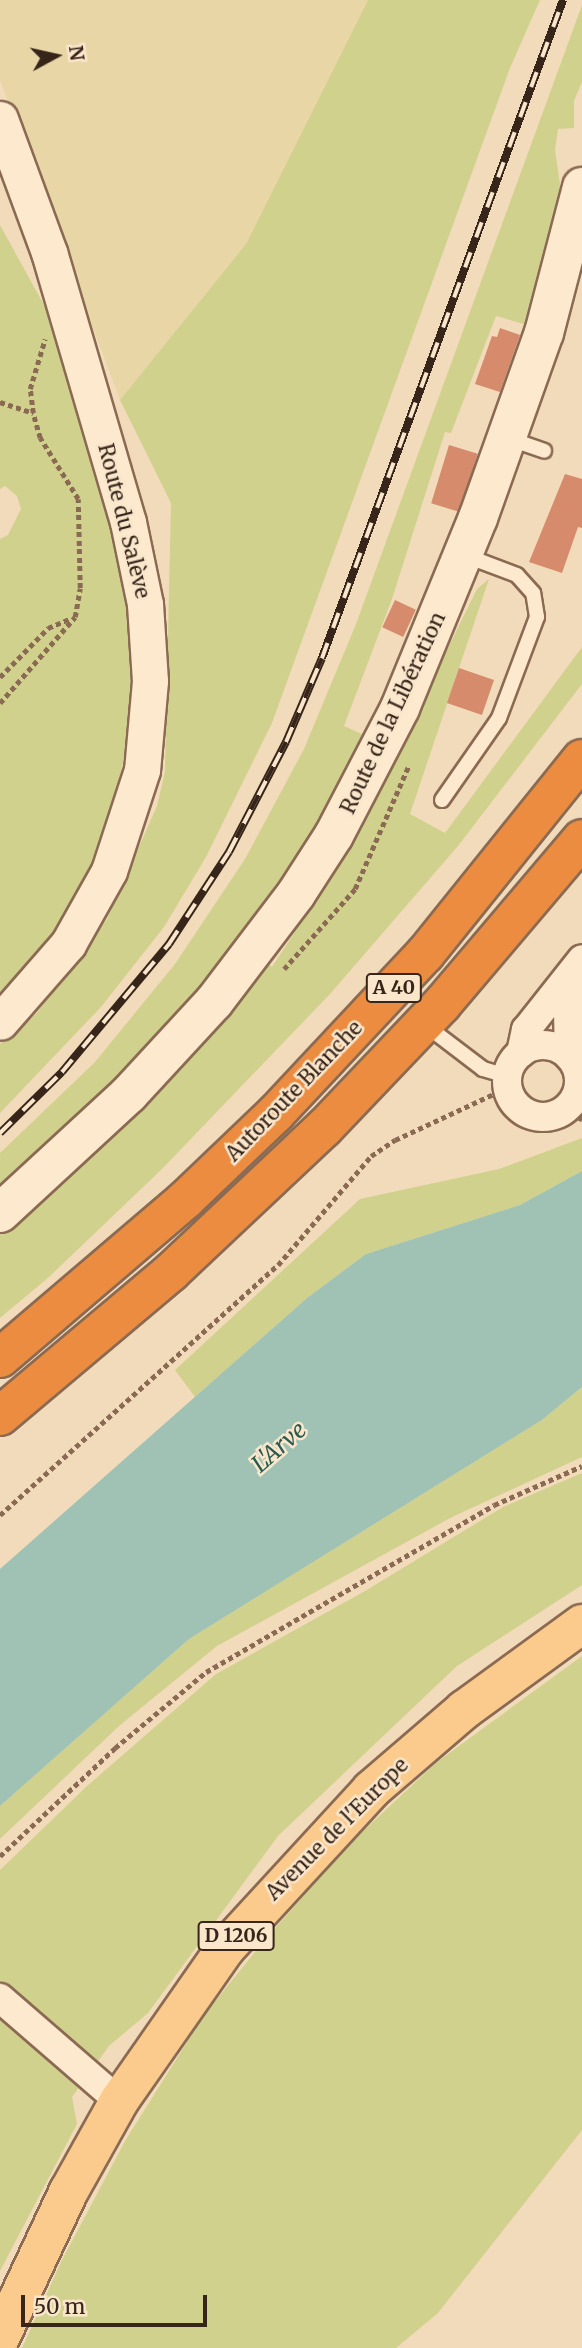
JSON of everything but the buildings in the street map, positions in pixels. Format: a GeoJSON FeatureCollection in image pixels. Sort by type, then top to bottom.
{"type":"FeatureCollection","features":[{"type":"Feature","properties":{"kind":"highway","name":"Autoroute Blanche"},"geometry":{"type":"LineString","coordinates":[[0,1358],[186,1199],[276,1113],[425,954],[582,760]]}},
{"type":"Feature","properties":{"kind":"highway","name":"Autoroute Blanche"},"geometry":{"type":"LineString","coordinates":[[0,1416],[171,1272],[324,1128],[433,1014],[582,839]]}},
{"type":"Feature","properties":{"kind":"highway"},"geometry":{"type":"LineString","coordinates":[[433,1014],[582,857]]}},
{"type":"Feature","properties":{"kind":"main road","name":"Route de la Libération"},"geometry":{"type":"LineString","coordinates":[[0,1213],[146,1076],[254,953],[303,884],[369,772],[464,555],[507,438],[551,308],[576,223],[582,187]]}},
{"type":"Feature","properties":{"kind":"main road","name":"Avenue de l'Europe"},"geometry":{"type":"LineString","coordinates":[[0,2338],[69,2191],[119,2101],[225,1949],[320,1842],[455,1717],[582,1624]]}},
{"type":"Feature","properties":{"kind":"street","name":"Route du Salève"},"geometry":{"type":"LineString","coordinates":[[0,119],[70,321],[141,579],[150,669],[146,750],[128,822],[97,895],[53,964],[0,1022]]}},
{"type":"Feature","properties":{"kind":"street"},"geometry":{"type":"LineString","coordinates":[[582,959],[527,1030],[512,1072],[517,1106],[529,1115],[544,1118],[573,1115],[581,1087],[578,1070],[569,1056],[568,1013],[582,982]]}},
{"type":"Feature","properties":{"kind":"street"},"geometry":{"type":"LineString","coordinates":[[512,1072],[546,1045],[569,1056]]}},
{"type":"Feature","properties":{"kind":"street"},"geometry":{"type":"LineString","coordinates":[[0,1998],[119,2101]]}},
{"type":"Feature","properties":{"kind":"lane"},"geometry":{"type":"LineString","coordinates":[[507,438],[544,451]]}},
{"type":"Feature","properties":{"kind":"lane"},"geometry":{"type":"LineString","coordinates":[[442,800],[506,707],[537,617],[533,593],[517,575],[464,555]]}},
{"type":"Feature","properties":{"kind":"lane"},"geometry":{"type":"LineString","coordinates":[[433,1014],[483,1069],[512,1072]]}},
{"type":"Feature","properties":{"kind":"path"},"geometry":{"type":"LineString","coordinates":[[0,703],[75,617],[80,589],[78,499],[40,438],[30,389],[40,347],[50,332],[70,321]]}},
{"type":"Feature","properties":{"kind":"path"},"geometry":{"type":"LineString","coordinates":[[0,402],[33,413]]}},
{"type":"Feature","properties":{"kind":"path"},"geometry":{"type":"LineString","coordinates":[[0,677],[48,628],[75,617]]}},
{"type":"Feature","properties":{"kind":"path"},"geometry":{"type":"LineString","coordinates":[[0,1515],[278,1265],[371,1156],[512,1072]]}},
{"type":"Feature","properties":{"kind":"path"},"geometry":{"type":"LineString","coordinates":[[0,1856],[115,1748],[206,1672],[494,1505],[582,1466]]}},
{"type":"Feature","properties":{"kind":"shaded area"},"geometry":{"type":"Polygon","coordinates":[[[0,0],[368,0],[246,244],[120,400],[0,80],[0,0]]]}},
{"type":"Feature","properties":{"kind":"green space"},"geometry":{"type":"Polygon","coordinates":[[[368,0],[540,0],[510,68],[272,723],[206,857],[164,927],[101,1007],[0,1113],[0,1044],[36,1014],[107,919],[157,806],[165,772],[171,503],[120,400],[246,244],[368,0]]]}},
{"type":"Feature","properties":{"kind":"green space"},"geometry":{"type":"Polygon","coordinates":[[[582,5],[582,82],[574,101],[574,128],[558,129],[555,150],[561,191],[527,325],[496,316],[451,433],[445,432],[392,599],[344,726],[366,736],[312,834],[237,939],[272,967],[349,849],[477,589],[489,579],[410,814],[445,833],[582,647],[582,684],[458,846],[330,994],[162,1169],[49,1277],[0,1318],[0,1153],[95,1062],[175,964],[245,859],[304,749],[356,624],[582,5]]]}},
{"type":"Feature","properties":{"kind":"green space"},"geometry":{"type":"Polygon","coordinates":[[[0,225],[55,325],[103,484],[126,597],[131,663],[129,735],[110,820],[88,876],[63,923],[0,999],[0,539],[8,535],[21,509],[17,496],[5,486],[0,489],[0,225]]]}},
{"type":"Feature","properties":{"kind":"green space"},"geometry":{"type":"Polygon","coordinates":[[[582,1138],[582,1171],[520,1205],[366,1254],[307,1298],[195,1397],[175,1370],[360,1199],[499,1169],[582,1138]]]}},
{"type":"Feature","properties":{"kind":"green space"},"geometry":{"type":"Polygon","coordinates":[[[582,1387],[582,1457],[452,1517],[217,1646],[119,1726],[0,1839],[0,1806],[189,1639],[542,1420],[582,1387]]]}},
{"type":"Feature","properties":{"kind":"green space"},"geometry":{"type":"Polygon","coordinates":[[[582,1473],[582,1585],[457,1666],[278,1836],[148,2013],[109,2046],[72,2097],[77,2124],[0,2271],[0,1870],[87,1786],[216,1674],[365,1591],[503,1507],[582,1473]]]}},
{"type":"Feature","properties":{"kind":"green space"},"geometry":{"type":"Polygon","coordinates":[[[582,1656],[582,2130],[438,2313],[396,2348],[22,2348],[62,2260],[125,2141],[204,2015],[347,1846],[437,1762],[582,1656]]]}},
{"type":"Feature","properties":{"kind":"water","name":"L'Arve"},"geometry":{"type":"Polygon","coordinates":[[[582,1171],[582,1387],[542,1420],[189,1639],[0,1806],[0,1569],[307,1298],[366,1254],[520,1205],[582,1171]]]}},
{"type":"Feature","properties":{"kind":"railway"},"geometry":{"type":"LineString","coordinates":[[0,1133],[62,1072],[169,944],[229,852],[286,742],[322,658],[563,0]]}}]}
